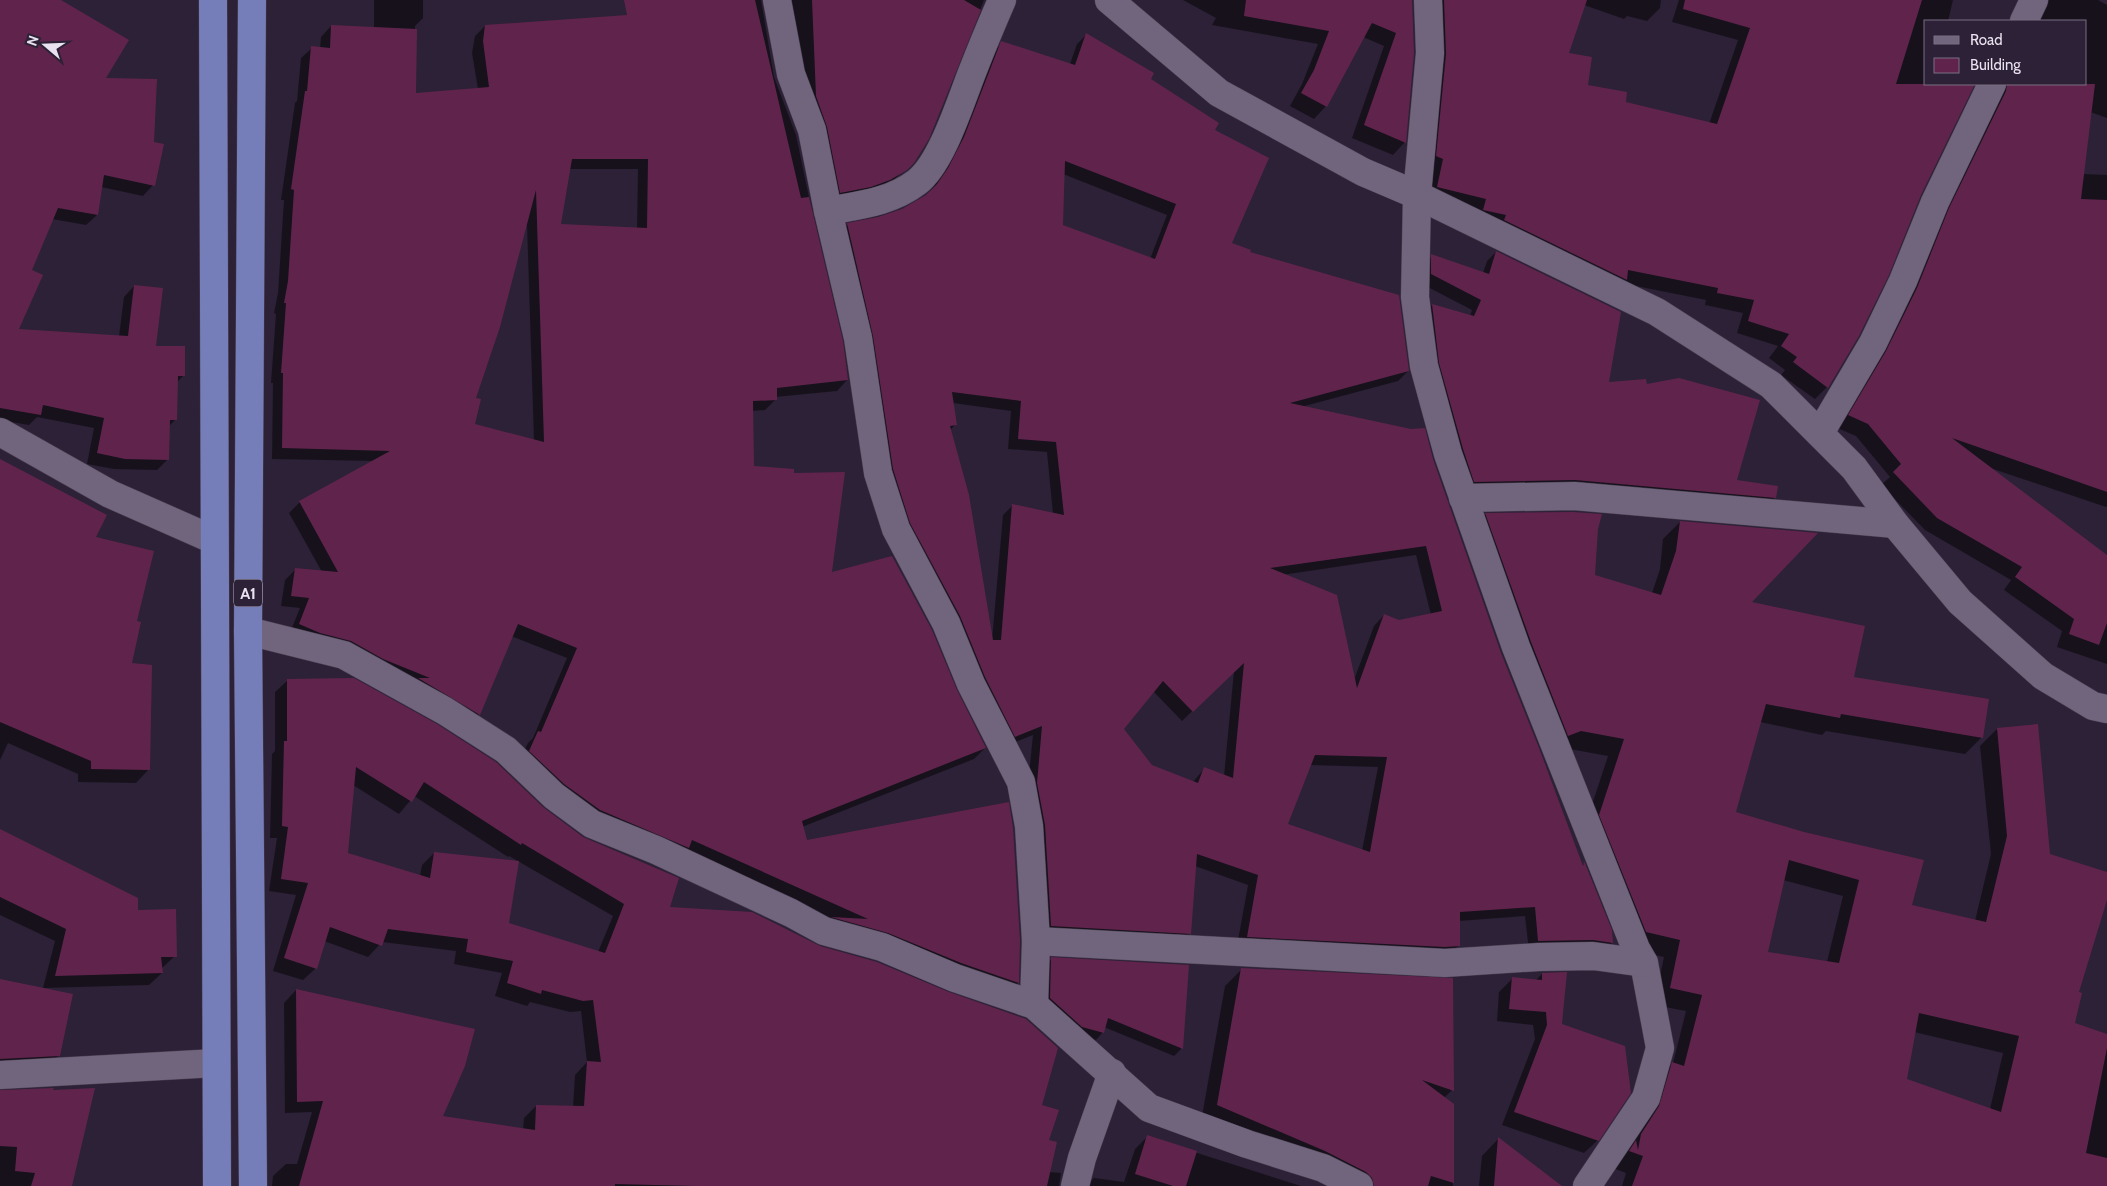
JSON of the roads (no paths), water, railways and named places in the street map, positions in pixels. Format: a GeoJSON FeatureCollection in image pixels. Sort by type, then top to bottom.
{"type":"FeatureCollection","features":[{"type":"Feature","properties":{"kind":"highway","name":"A1"},"geometry":{"type":"LineString","coordinates":[[214,0],[217,1186]]}},
{"type":"Feature","properties":{"kind":"highway","name":"A1"},"geometry":{"type":"LineString","coordinates":[[252,0],[248,632],[253,1186]]}},
{"type":"Feature","properties":{"kind":"street"},"geometry":{"type":"LineString","coordinates":[[776,0],[792,74],[812,130],[828,211],[858,338],[878,473],[896,529],[946,623],[971,684],[1021,782],[1029,826],[1036,941],[1034,1005]]}},
{"type":"Feature","properties":{"kind":"street"},"geometry":{"type":"LineString","coordinates":[[828,211],[882,201],[919,181],[935,159],[954,119],[1002,0]]}},
{"type":"Feature","properties":{"kind":"street"},"geometry":{"type":"LineString","coordinates":[[1109,0],[1219,94],[1363,172],[1417,195],[1657,312],[1771,385],[1854,468],[1895,524],[1960,602],[2043,676],[2093,706],[2107,709]]}},
{"type":"Feature","properties":{"kind":"street"},"geometry":{"type":"LineString","coordinates":[[1428,0],[1430,53],[1417,195],[1415,297],[1424,366],[1448,454],[1516,647],[1636,949],[1644,963],[1660,1048],[1646,1098],[1587,1186]]}},
{"type":"Feature","properties":{"kind":"street"},"geometry":{"type":"LineString","coordinates":[[2024,20],[2034,0]]}},
{"type":"Feature","properties":{"kind":"street"},"geometry":{"type":"LineString","coordinates":[[1820,433],[1858,371],[1877,334],[1903,281],[1939,193],[1992,85]]}},
{"type":"Feature","properties":{"kind":"street"},"geometry":{"type":"LineString","coordinates":[[0,432],[110,494],[214,540]]}},
{"type":"Feature","properties":{"kind":"street"},"geometry":{"type":"LineString","coordinates":[[1463,498],[1574,496],[1895,524]]}},
{"type":"Feature","properties":{"kind":"street"},"geometry":{"type":"LineString","coordinates":[[248,632],[344,655],[445,710],[506,750],[554,796],[592,824],[656,850],[791,913],[824,931],[882,947],[955,978],[1034,1005],[1149,1108],[1247,1144],[1323,1168],[1359,1186]]}},
{"type":"Feature","properties":{"kind":"street"},"geometry":{"type":"LineString","coordinates":[[1036,941],[1444,963],[1538,957],[1593,956],[1644,963]]}},
{"type":"Feature","properties":{"kind":"street"},"geometry":{"type":"LineString","coordinates":[[0,1075],[216,1063]]}},
{"type":"Feature","properties":{"kind":"street"},"geometry":{"type":"LineString","coordinates":[[1075,1186],[1082,1158],[1112,1073]]}}]}
